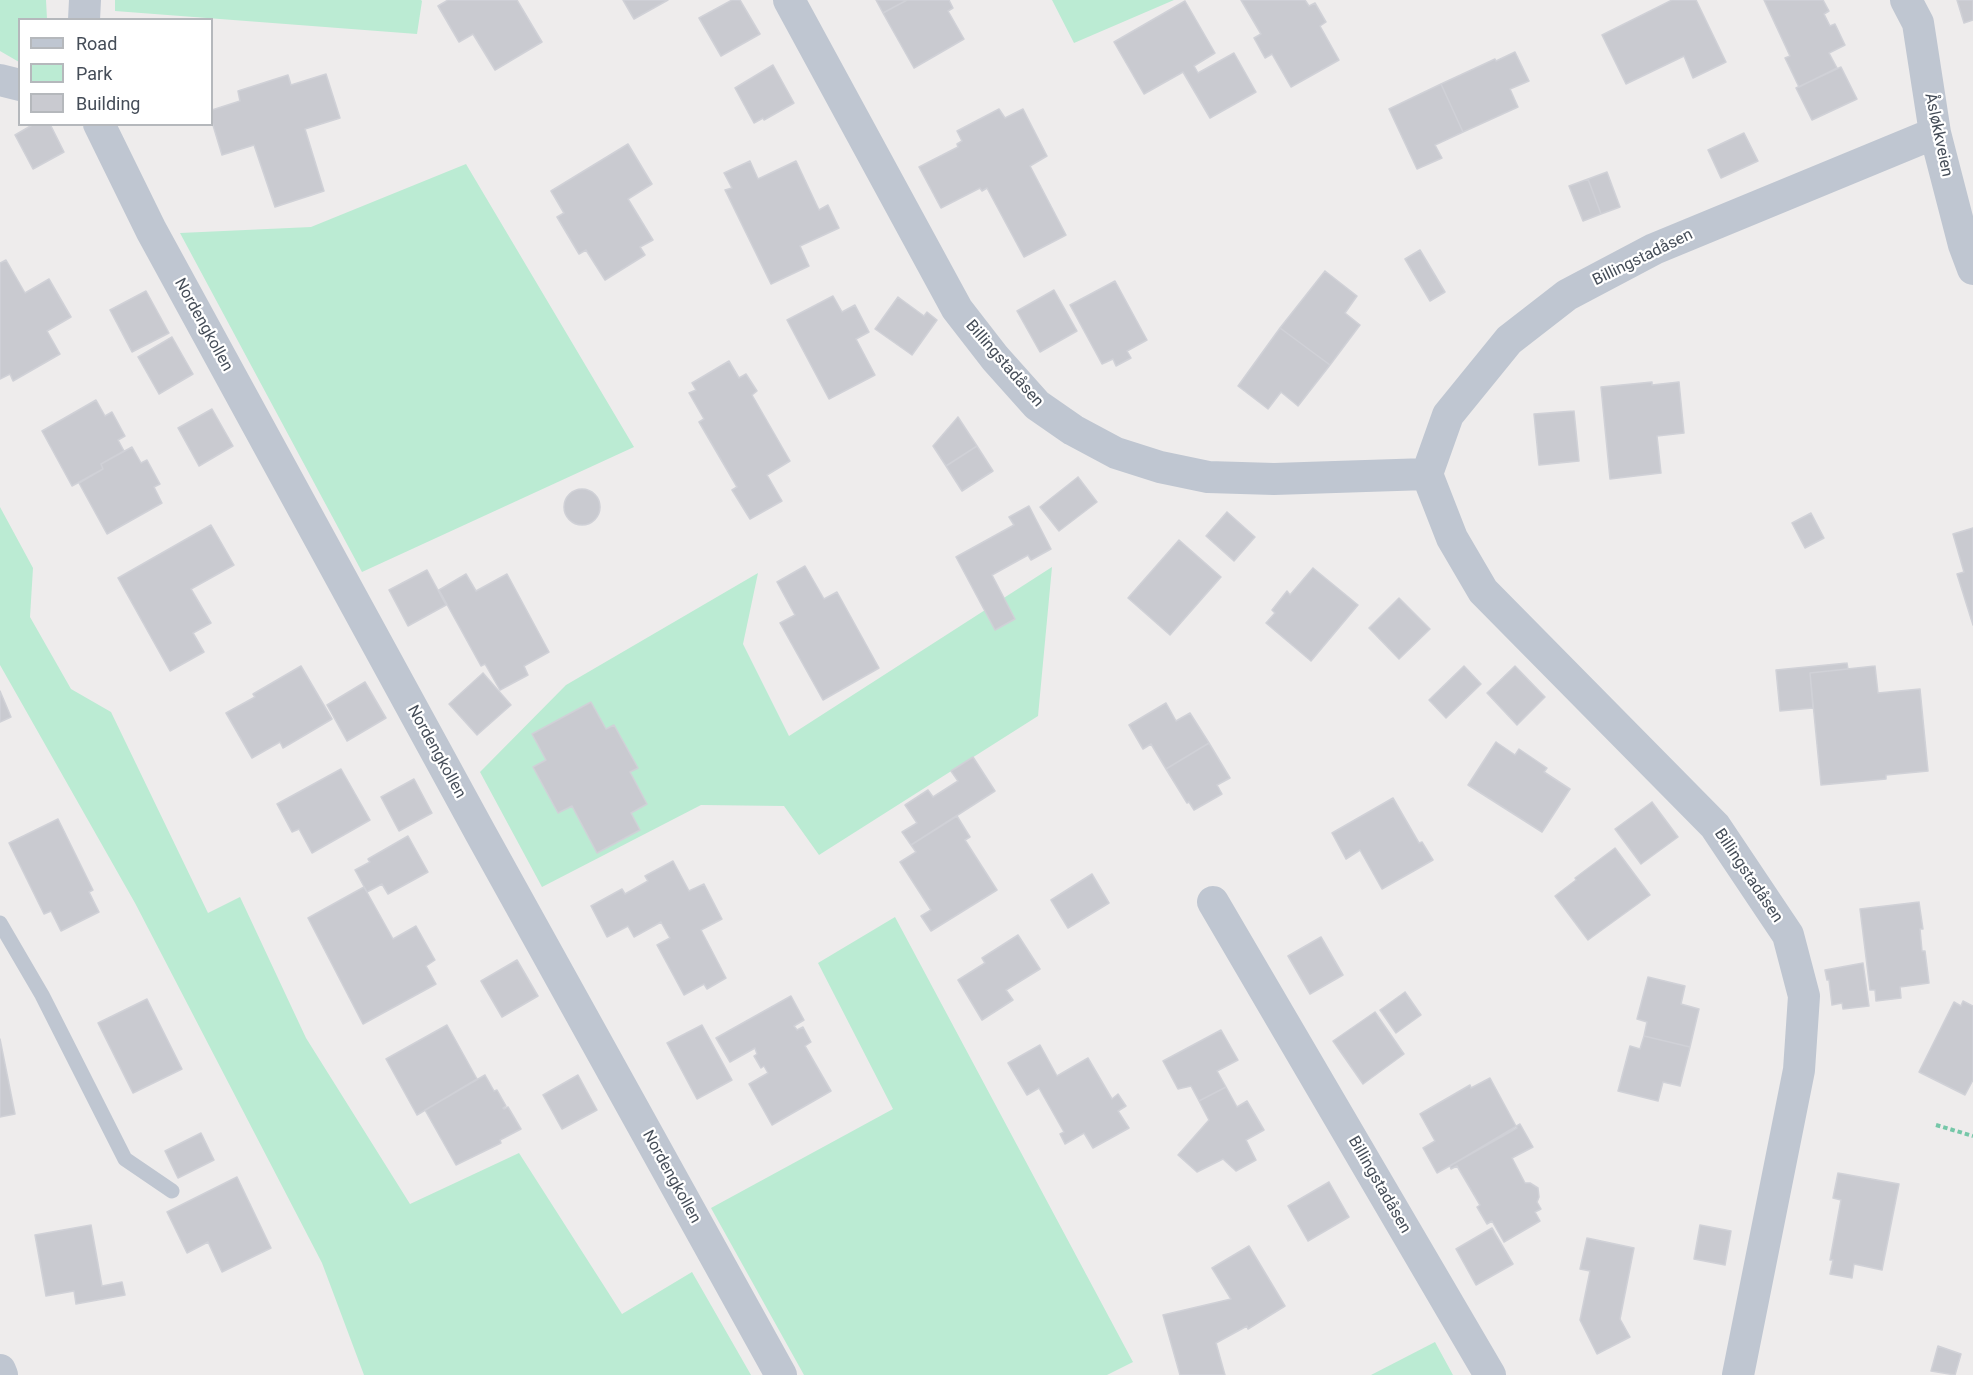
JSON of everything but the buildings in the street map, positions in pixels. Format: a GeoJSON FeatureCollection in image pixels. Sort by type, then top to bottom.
{"type":"FeatureCollection","features":[{"type":"Feature","properties":{"kind":"street"},"geometry":{"type":"LineString","coordinates":[[84,18],[85,0]]}},
{"type":"Feature","properties":{"kind":"street","name":"Billingstadåsen"},"geometry":{"type":"LineString","coordinates":[[789,0],[957,309],[995,358],[1037,405],[1073,430],[1116,453],[1160,468],[1208,477],[1274,479],[1427,474]]}},
{"type":"Feature","properties":{"kind":"street","name":"Åsløkkveien"},"geometry":{"type":"LineString","coordinates":[[1906,0],[1918,23],[1935,133],[1964,245],[1973,269]]}},
{"type":"Feature","properties":{"kind":"street"},"geometry":{"type":"LineString","coordinates":[[0,80],[18,84]]}},
{"type":"Feature","properties":{"kind":"street","name":"Nordengkollen"},"geometry":{"type":"LineString","coordinates":[[100,126],[173,271],[480,834],[781,1375]]}},
{"type":"Feature","properties":{"kind":"street","name":"Billingstadåsen"},"geometry":{"type":"LineString","coordinates":[[1738,1375],[1799,1070],[1804,996],[1788,935],[1715,826],[1483,591],[1452,538],[1427,474],[1448,415],[1509,340],[1567,295],[1654,249],[1935,133]]}},
{"type":"Feature","properties":{"kind":"street","name":"Billingstadåsen"},"geometry":{"type":"LineString","coordinates":[[1213,902],[1490,1375]]}},
{"type":"Feature","properties":{"kind":"street"},"geometry":{"type":"LineString","coordinates":[[0,1370],[2,1375]]}},
{"type":"Feature","properties":{"kind":"lane"},"geometry":{"type":"LineString","coordinates":[[0,923],[42,995],[125,1159],[172,1191]]}},
{"type":"Feature","properties":{"kind":"path"},"geometry":{"type":"LineString","coordinates":[[1936,1125],[1973,1136]]}},
{"type":"Feature","properties":{"kind":"green space"},"geometry":{"type":"Polygon","coordinates":[[[0,0],[46,0],[47,18],[18,18],[18,61],[0,51],[0,0]]]}},
{"type":"Feature","properties":{"kind":"green space"},"geometry":{"type":"Polygon","coordinates":[[[115,0],[422,1],[417,34],[115,11],[115,0]]]}},
{"type":"Feature","properties":{"kind":"green space"},"geometry":{"type":"Polygon","coordinates":[[[1052,0],[1174,0],[1074,43],[1052,0]]]}},
{"type":"Feature","properties":{"kind":"green space"},"geometry":{"type":"Polygon","coordinates":[[[466,164],[634,447],[362,572],[180,233],[311,227],[466,164]]]}},
{"type":"Feature","properties":{"kind":"green space"},"geometry":{"type":"Polygon","coordinates":[[[0,507],[33,568],[30,617],[71,689],[111,712],[208,913],[240,897],[306,1038],[410,1204],[519,1153],[622,1314],[692,1272],[751,1375],[364,1375],[322,1263],[135,903],[0,665],[0,507]]]}},
{"type":"Feature","properties":{"kind":"green space"},"geometry":{"type":"Polygon","coordinates":[[[1052,567],[1038,716],[819,855],[784,806],[701,805],[542,887],[480,772],[566,685],[758,573],[743,644],[789,736],[1052,567]]]}},
{"type":"Feature","properties":{"kind":"green space"},"geometry":{"type":"Polygon","coordinates":[[[895,917],[1133,1362],[1107,1375],[804,1375],[711,1208],[893,1109],[818,963],[895,917]]]}},
{"type":"Feature","properties":{"kind":"green space"},"geometry":{"type":"Polygon","coordinates":[[[1435,1342],[1453,1375],[1371,1375],[1435,1342]]]}}]}
